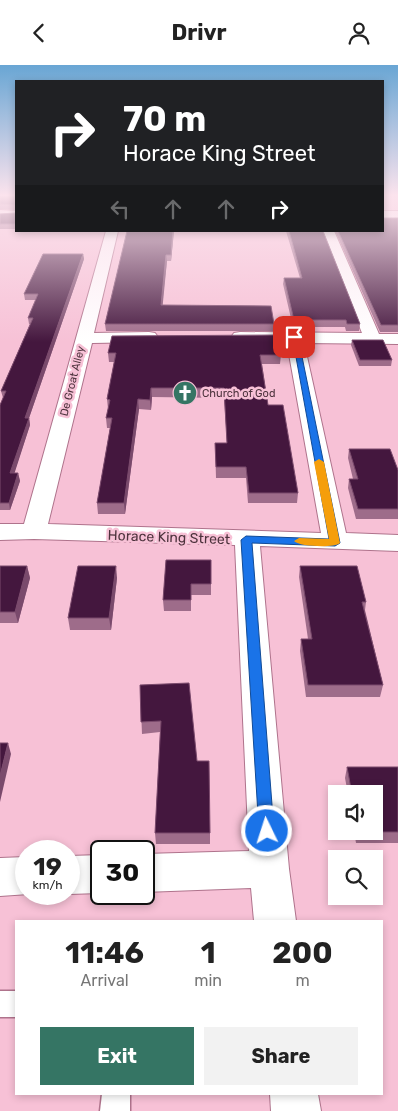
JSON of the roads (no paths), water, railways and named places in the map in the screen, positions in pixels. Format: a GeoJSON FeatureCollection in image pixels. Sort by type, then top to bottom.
{"type":"FeatureCollection","features":[{"type":"Feature","properties":{"kind":"street","name":"De Groat Alley"},"geometry":{"type":"LineString","coordinates":[[34,531],[108,245]]}},
{"type":"Feature","properties":{"kind":"street"},"geometry":{"type":"LineString","coordinates":[[334,245],[373,339]]}},
{"type":"Feature","properties":{"kind":"street"},"geometry":{"type":"LineString","coordinates":[[83,337],[170,337]]}},
{"type":"Feature","properties":{"kind":"street"},"geometry":{"type":"LineString","coordinates":[[227,337],[398,339]]}},
{"type":"Feature","properties":{"kind":"street"},"geometry":{"type":"LineString","coordinates":[[294,337],[335,543]]}},
{"type":"Feature","properties":{"kind":"street","name":"Horace King Street"},"geometry":{"type":"LineString","coordinates":[[0,532],[34,531],[335,543],[398,543]]}},
{"type":"Feature","properties":{"kind":"street"},"geometry":{"type":"LineString","coordinates":[[246,540],[269,869],[275,920]]}},
{"type":"Feature","properties":{"kind":"street"},"geometry":{"type":"LineString","coordinates":[[155,873],[269,869]]}},
{"type":"Feature","properties":{"kind":"street"},"geometry":{"type":"LineString","coordinates":[[0,877],[15,876]]}},
{"type":"Feature","properties":{"kind":"street"},"geometry":{"type":"LineString","coordinates":[[294,1095],[296,1111]]}},
{"type":"Feature","properties":{"kind":"lane"},"geometry":{"type":"LineString","coordinates":[[0,1004],[15,1004]]}},
{"type":"Feature","properties":{"kind":"lane"},"geometry":{"type":"LineString","coordinates":[[115,1111],[116,1095]]}},
{"type":"Feature","properties":{"kind":"place","name":"Church of God"},"geometry":{"type":"Point","coordinates":[185,393]}}]}
